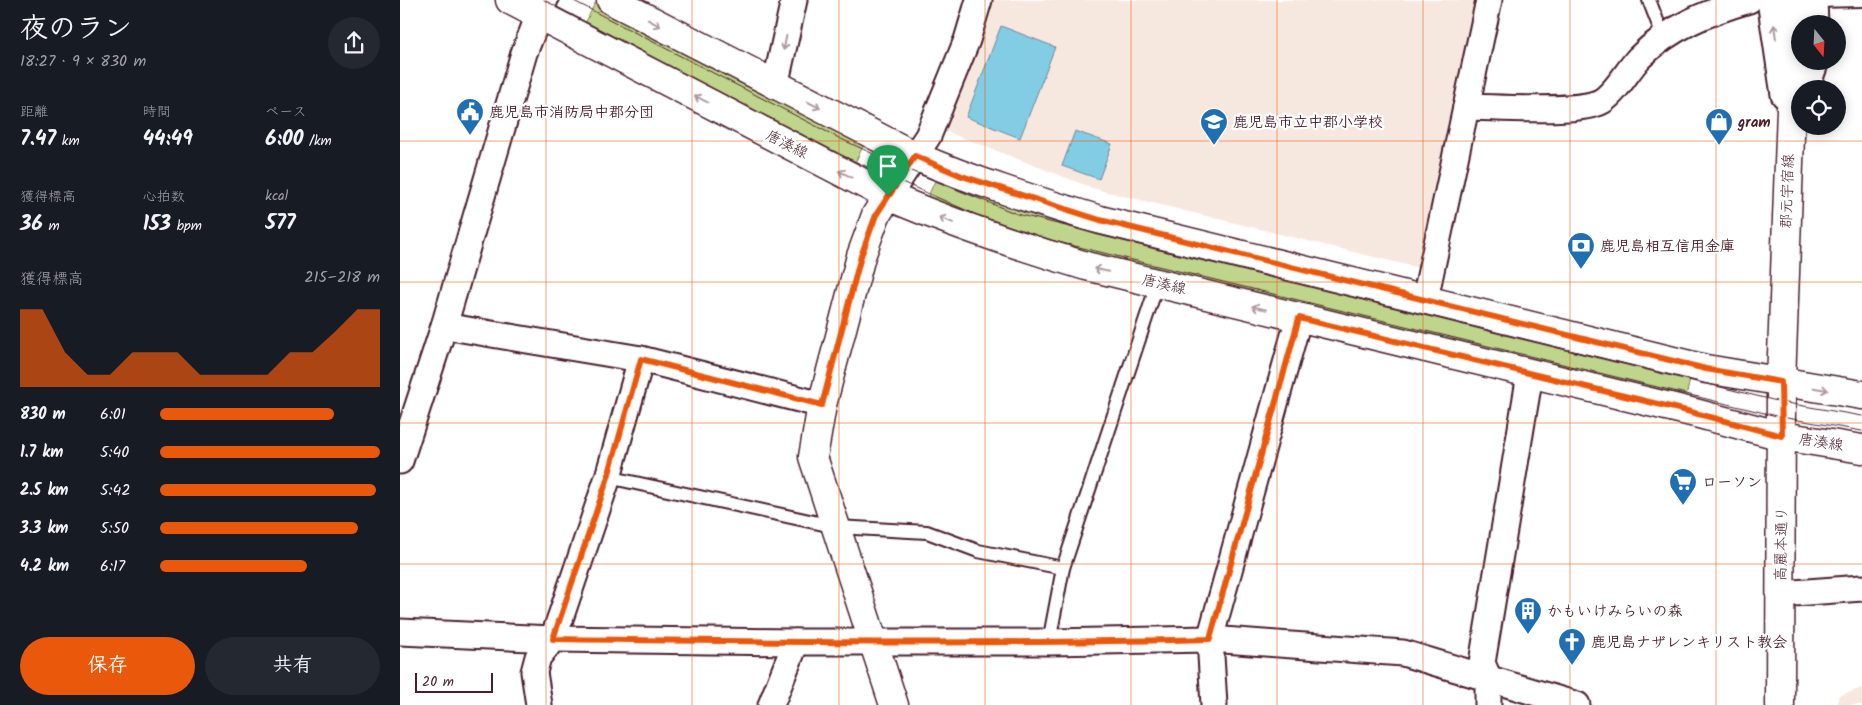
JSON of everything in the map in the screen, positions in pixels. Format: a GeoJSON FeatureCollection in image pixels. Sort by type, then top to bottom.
{"type":"FeatureCollection","features":[{"type":"Feature","properties":{"kind":"street","name":"唐湊線"},"geometry":{"type":"LineString","coordinates":[[510,0],[542,8],[888,196],[952,223],[1017,246],[1086,266],[1687,411],[1782,436],[1862,449]]}},
{"type":"Feature","properties":{"kind":"street"},"geometry":{"type":"LineString","coordinates":[[611,0],[775,86],[915,156],[979,182],[1100,220],[1706,369],[1862,395]]}},
{"type":"Feature","properties":{"kind":"street"},"geometry":{"type":"LineString","coordinates":[[775,86],[794,0]]}},
{"type":"Feature","properties":{"kind":"street"},"geometry":{"type":"LineString","coordinates":[[894,705],[813,457],[822,405],[861,256],[876,215],[928,136],[967,40],[979,0]]}},
{"type":"Feature","properties":{"kind":"street"},"geometry":{"type":"LineString","coordinates":[[1425,299],[1489,0]]}},
{"type":"Feature","properties":{"kind":"street"},"geometry":{"type":"LineString","coordinates":[[1466,107],[1583,108],[1602,100],[1638,59],[1663,36],[1709,12],[1748,0]]}},
{"type":"Feature","properties":{"kind":"street"},"geometry":{"type":"LineString","coordinates":[[1770,0],[1790,132]]}},
{"type":"Feature","properties":{"kind":"street","name":"郡元宇宿線"},"geometry":{"type":"LineString","coordinates":[[1781,382],[1795,0]]}},
{"type":"Feature","properties":{"kind":"street"},"geometry":{"type":"LineString","coordinates":[[1814,0],[1815,15]]}},
{"type":"Feature","properties":{"kind":"street"},"geometry":{"type":"LineString","coordinates":[[400,461],[444,326],[524,53],[542,8]]}},
{"type":"Feature","properties":{"kind":"street"},"geometry":{"type":"LineString","coordinates":[[1214,705],[1210,639],[1299,318]]}},
{"type":"Feature","properties":{"kind":"street"},"geometry":{"type":"LineString","coordinates":[[444,326],[641,359],[822,405]]}},
{"type":"Feature","properties":{"kind":"street"},"geometry":{"type":"LineString","coordinates":[[539,705],[534,672],[538,657],[553,639],[608,477],[641,359]]}},
{"type":"Feature","properties":{"kind":"street"},"geometry":{"type":"LineString","coordinates":[[1488,705],[1488,677],[1482,663],[1530,374]]}},
{"type":"Feature","properties":{"kind":"street","name":"高麗本通り"},"geometry":{"type":"LineString","coordinates":[[1780,705],[1781,382]]}},
{"type":"Feature","properties":{"kind":"street"},"geometry":{"type":"LineString","coordinates":[[1780,594],[1862,588]]}},
{"type":"Feature","properties":{"kind":"street"},"geometry":{"type":"LineString","coordinates":[[400,632],[553,639],[796,642],[1049,642],[1210,639],[1403,652],[1577,705]]}},
{"type":"Feature","properties":{"kind":"street"},"geometry":{"type":"LineString","coordinates":[[772,705],[796,642]]}},
{"type":"Feature","properties":{"kind":"lane"},"geometry":{"type":"LineString","coordinates":[[1649,0],[1663,36]]}},
{"type":"Feature","properties":{"kind":"lane"},"geometry":{"type":"LineString","coordinates":[[1814,0],[1862,0]]}},
{"type":"Feature","properties":{"kind":"lane"},"geometry":{"type":"LineString","coordinates":[[1049,642],[1063,568],[1158,282]]}},
{"type":"Feature","properties":{"kind":"lane"},"geometry":{"type":"LineString","coordinates":[[608,477],[837,527],[927,532],[978,551],[1063,568]]}},
{"type":"Feature","properties":{"kind":"shaded area","name":"鹿児島市立中郡小学校"},"geometry":{"type":"Polygon","coordinates":[[[988,0],[1477,0],[1419,268],[1095,189],[940,129],[988,0]]]}},
{"type":"Feature","properties":{"kind":"shaded area"},"geometry":{"type":"Polygon","coordinates":[[[1862,688],[1862,705],[1838,705],[1838,696],[1862,688]]]}},
{"type":"Feature","properties":{"kind":"green space"},"geometry":{"type":"Polygon","coordinates":[[[595,3],[865,142],[853,167],[583,28],[595,3]]]}},
{"type":"Feature","properties":{"kind":"green space"},"geometry":{"type":"Polygon","coordinates":[[[937,176],[1691,375],[1685,401],[1059,248],[926,201],[937,176]]]}},
{"type":"Feature","properties":{"kind":"water"},"geometry":{"type":"Polygon","coordinates":[[[1001,26],[1055,47],[1020,138],[966,117],[1001,26]]]}},
{"type":"Feature","properties":{"kind":"water"},"geometry":{"type":"Polygon","coordinates":[[[1075,131],[1112,144],[1099,179],[1062,166],[1075,131]]]}},
{"type":"Feature","properties":{"kind":"tram line"},"geometry":{"type":"LineString","coordinates":[[544,0],[836,153],[977,215],[1050,240],[1781,417],[1862,431]]}},
{"type":"Feature","properties":{"kind":"tram line"},"geometry":{"type":"LineString","coordinates":[[572,0],[839,138],[906,169],[1017,214],[1781,402],[1862,416]]}},
{"type":"Feature","properties":{"kind":"place","name":"鹿児島市消防局中郡分団"},"geometry":{"type":"Point","coordinates":[470,136]}},
{"type":"Feature","properties":{"kind":"place","name":"鹿児島市立中郡小学校"},"geometry":{"type":"Point","coordinates":[1214,146]}},
{"type":"Feature","properties":{"kind":"place","name":"gram"},"geometry":{"type":"Point","coordinates":[1719,146]}},
{"type":"Feature","properties":{"kind":"place","name":"鹿児島相互信用金庫"},"geometry":{"type":"Point","coordinates":[1581,270]}},
{"type":"Feature","properties":{"kind":"place","name":"ローソン"},"geometry":{"type":"Point","coordinates":[1683,506]}},
{"type":"Feature","properties":{"kind":"place","name":"かもいけみらいの森"},"geometry":{"type":"Point","coordinates":[1528,635]}},
{"type":"Feature","properties":{"kind":"place","name":"鹿児島ナザレンキリスト教会"},"geometry":{"type":"Point","coordinates":[1572,666]}},
{"type":"Feature","properties":{"kind":"route"},"geometry":{"type":"LineString","coordinates":[[915,156],[962,176],[1029,199],[1100,220],[1706,369],[1781,382],[1782,436],[1687,411],[1299,318],[1210,639],[1049,642],[796,642],[553,639],[608,477],[641,359],[822,405],[861,256],[876,215],[888,196],[915,156]]}}]}
